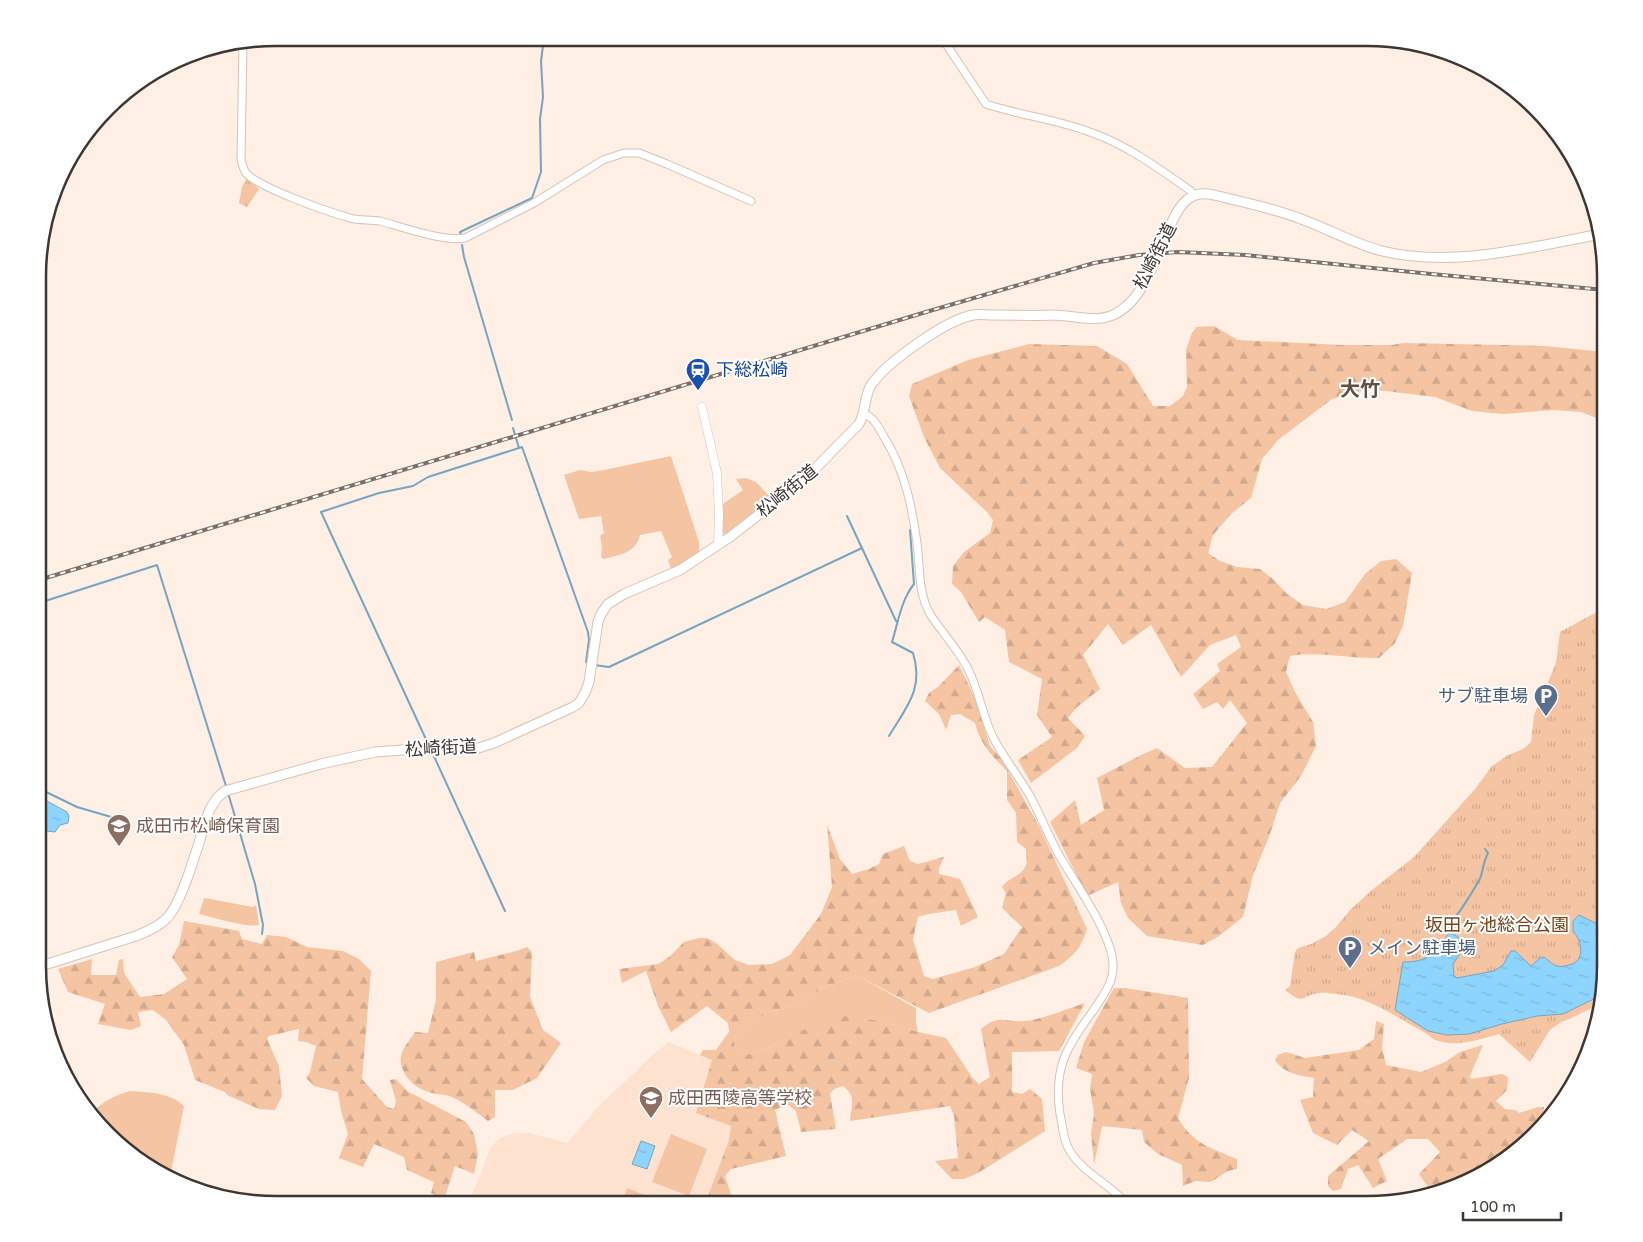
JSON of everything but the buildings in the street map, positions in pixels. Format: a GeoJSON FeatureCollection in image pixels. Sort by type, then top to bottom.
{"type":"FeatureCollection","features":[{"type":"Feature","properties":{"kind":"main road"},"geometry":{"type":"LineString","coordinates":[[1194,196],[1214,195],[1278,212],[1301,219],[1347,240],[1382,251],[1403,255],[1460,258],[1521,250],[1593,236]]}},
{"type":"Feature","properties":{"kind":"main road","name":"松崎街道"},"geometry":{"type":"LineString","coordinates":[[46,964],[136,936],[154,928],[165,920],[177,904],[210,809],[217,798],[225,791],[321,764],[375,752],[475,749],[494,743],[573,707],[582,698],[589,682],[598,622],[604,608],[624,594],[680,570],[718,545],[806,478],[849,436],[864,414],[867,394],[875,380],[905,353],[956,320],[982,315],[1103,317],[1119,312],[1141,287],[1154,265],[1164,238],[1176,214],[1194,196]]}},
{"type":"Feature","properties":{"kind":"main road"},"geometry":{"type":"LineString","coordinates":[[702,407],[717,473],[718,545]]}},
{"type":"Feature","properties":{"kind":"street"},"geometry":{"type":"LineString","coordinates":[[947,46],[986,104],[1073,126],[1108,139],[1138,154],[1191,191],[1194,196]]}},
{"type":"Feature","properties":{"kind":"street"},"geometry":{"type":"LineString","coordinates":[[242,49],[241,159],[244,172],[256,181],[292,198],[352,219],[371,219],[440,236],[456,239],[465,238],[534,203],[603,160],[629,152],[640,153],[667,164],[751,202]]}},
{"type":"Feature","properties":{"kind":"street"},"geometry":{"type":"LineString","coordinates":[[864,414],[872,418],[902,470],[917,542],[922,587],[929,611],[968,668],[994,739],[1028,793],[1110,947],[1113,964],[1111,981],[1105,994],[1080,1028],[1068,1050],[1061,1066],[1058,1089],[1064,1135],[1069,1151],[1076,1160],[1119,1196]]}},
{"type":"Feature","properties":{"kind":"shaded area","name":"成田西陵高等学校"},"geometry":{"type":"Polygon","coordinates":[[[669,1042],[712,1060],[696,1113],[731,1125],[729,1140],[708,1196],[472,1196],[491,1147],[500,1138],[515,1133],[529,1133],[567,1143],[599,1106],[669,1042]]]}},
{"type":"Feature","properties":{"kind":"green space"},"geometry":{"type":"Polygon","coordinates":[[[247,179],[259,189],[247,207],[239,203],[242,187],[247,179]]]}},
{"type":"Feature","properties":{"kind":"green space"},"geometry":{"type":"Polygon","coordinates":[[[1214,326],[1238,340],[1341,345],[1392,345],[1403,343],[1544,346],[1597,351],[1597,418],[1581,412],[1554,410],[1503,414],[1472,411],[1435,397],[1369,389],[1332,399],[1278,440],[1262,459],[1251,498],[1231,514],[1213,535],[1208,553],[1220,561],[1237,567],[1260,569],[1287,594],[1303,605],[1326,609],[1345,602],[1365,574],[1381,561],[1396,559],[1412,573],[1403,626],[1395,643],[1379,658],[1311,654],[1290,656],[1286,672],[1295,692],[1313,722],[1316,746],[1301,776],[1280,803],[1269,837],[1253,875],[1243,917],[1219,936],[1203,945],[1147,936],[1128,918],[1121,903],[1118,882],[1087,896],[1050,822],[1075,800],[1081,825],[1104,810],[1097,778],[1157,748],[1185,768],[1212,767],[1247,723],[1230,700],[1223,709],[1217,702],[1203,709],[1193,694],[1220,671],[1217,664],[1241,647],[1236,635],[1210,645],[1181,677],[1151,625],[1123,645],[1108,624],[1083,655],[1100,689],[1076,708],[1068,718],[1085,736],[1077,748],[1031,783],[1018,760],[1052,737],[1037,715],[1042,679],[1009,662],[1005,630],[985,617],[979,622],[961,592],[952,584],[953,566],[964,552],[990,533],[993,520],[940,468],[924,437],[909,396],[912,384],[968,360],[1029,344],[1097,346],[1127,364],[1153,406],[1170,406],[1183,396],[1187,387],[1186,350],[1196,327],[1214,326]]]}},
{"type":"Feature","properties":{"kind":"green space"},"geometry":{"type":"Polygon","coordinates":[[[671,456],[699,542],[699,555],[671,569],[668,560],[672,557],[661,531],[640,535],[635,546],[626,552],[604,559],[601,557],[600,536],[604,533],[601,516],[579,519],[564,475],[580,470],[599,471],[671,456]]]}},
{"type":"Feature","properties":{"kind":"green space"},"geometry":{"type":"Polygon","coordinates":[[[746,478],[756,482],[772,499],[725,535],[722,532],[723,504],[743,490],[736,479],[746,478]]]}},
{"type":"Feature","properties":{"kind":"green space","name":"坂田ヶ池総合公園"},"geometry":{"type":"Polygon","coordinates":[[[1597,612],[1597,966],[1593,1008],[1561,1022],[1550,1030],[1530,1062],[1499,1034],[1469,1042],[1446,1043],[1435,1039],[1369,1002],[1350,996],[1330,993],[1313,994],[1300,999],[1285,990],[1290,986],[1295,952],[1298,948],[1326,936],[1372,890],[1414,857],[1475,789],[1492,766],[1508,755],[1523,749],[1531,742],[1534,715],[1556,663],[1560,632],[1597,612]]]}},
{"type":"Feature","properties":{"kind":"green space"},"geometry":{"type":"Polygon","coordinates":[[[959,665],[975,698],[990,746],[1002,760],[1039,826],[1087,929],[1080,946],[1070,958],[1059,966],[929,1013],[856,975],[821,989],[796,1005],[770,1012],[743,1026],[734,1038],[735,1049],[746,1055],[779,1043],[820,1021],[847,1016],[885,1022],[946,1038],[972,1077],[979,1084],[990,1077],[981,1029],[987,1024],[998,1020],[1032,1020],[1085,1003],[1059,1051],[1012,1052],[1012,1092],[1022,1094],[1030,1089],[1042,1099],[1045,1131],[978,1173],[964,1179],[952,1179],[935,1161],[958,1158],[954,1116],[950,1106],[850,1121],[852,1098],[843,1086],[834,1089],[830,1094],[836,1129],[801,1132],[796,1111],[787,1104],[775,1110],[786,1156],[731,1169],[725,1176],[731,1196],[708,1196],[729,1140],[731,1126],[696,1113],[712,1060],[700,1055],[703,1050],[716,1050],[729,1032],[728,1023],[707,1006],[671,1032],[658,1006],[646,971],[622,983],[619,969],[658,964],[669,957],[684,942],[699,938],[707,938],[716,943],[735,960],[749,965],[772,964],[790,955],[821,914],[832,887],[827,825],[840,859],[852,874],[879,864],[883,854],[904,846],[910,861],[918,864],[944,857],[939,868],[939,874],[960,879],[978,917],[961,926],[956,910],[918,917],[913,939],[924,976],[933,979],[975,967],[1004,954],[1022,927],[1002,908],[1006,893],[1002,887],[1021,872],[1026,865],[1026,849],[1017,842],[1016,813],[1007,800],[1007,771],[983,743],[975,723],[960,714],[951,715],[946,730],[939,714],[925,701],[929,693],[939,686],[959,665]]]}},
{"type":"Feature","properties":{"kind":"green space"},"geometry":{"type":"Polygon","coordinates":[[[204,898],[253,907],[256,905],[259,925],[238,924],[199,914],[204,898]]]}},
{"type":"Feature","properties":{"kind":"green space"},"geometry":{"type":"Polygon","coordinates":[[[184,921],[239,931],[242,939],[262,944],[267,935],[286,937],[307,947],[343,951],[359,959],[371,971],[362,1079],[387,1107],[394,1109],[396,1101],[390,1080],[396,1079],[407,1091],[466,1122],[474,1134],[478,1154],[474,1174],[455,1166],[445,1196],[438,1196],[431,1193],[434,1182],[407,1170],[404,1157],[374,1144],[363,1167],[339,1158],[348,1134],[338,1092],[314,1086],[306,1078],[310,1072],[316,1046],[298,1041],[299,1029],[269,1036],[267,1039],[279,1066],[282,1096],[275,1110],[259,1109],[195,1080],[184,1045],[166,1020],[153,1010],[138,1012],[141,1026],[131,1030],[98,1024],[105,1004],[68,992],[58,969],[92,959],[91,975],[116,975],[119,960],[123,959],[124,973],[140,997],[164,994],[187,979],[172,957],[179,945],[184,921]]]}},
{"type":"Feature","properties":{"kind":"green space"},"geometry":{"type":"Polygon","coordinates":[[[527,947],[532,952],[530,997],[543,1030],[561,1043],[537,1078],[513,1090],[495,1090],[495,1117],[488,1121],[452,1097],[420,1089],[410,1081],[401,1065],[402,1052],[415,1032],[428,1033],[436,1000],[436,962],[474,952],[476,961],[527,947]]]}},
{"type":"Feature","properties":{"kind":"green space"},"geometry":{"type":"Polygon","coordinates":[[[856,975],[916,1008],[918,1032],[885,1022],[779,1043],[746,1055],[735,1049],[734,1038],[743,1026],[770,1012],[796,1005],[821,989],[856,975]]]}},
{"type":"Feature","properties":{"kind":"green space"},"geometry":{"type":"Polygon","coordinates":[[[1114,988],[1188,998],[1189,1078],[1178,1118],[1190,1134],[1203,1144],[1237,1159],[1237,1169],[1228,1171],[1211,1182],[1196,1181],[1183,1186],[1182,1165],[1158,1154],[1144,1142],[1142,1130],[1102,1126],[1094,1165],[1091,1133],[1094,1114],[1090,1089],[1092,1074],[1076,1068],[1084,1042],[1114,988]]]}},
{"type":"Feature","properties":{"kind":"green space"},"geometry":{"type":"Polygon","coordinates":[[[1376,1021],[1384,1024],[1382,1047],[1386,1065],[1421,1072],[1445,1062],[1460,1052],[1483,1045],[1470,1076],[1471,1079],[1502,1074],[1508,1077],[1507,1090],[1496,1101],[1505,1109],[1516,1110],[1519,1113],[1538,1107],[1544,1107],[1544,1110],[1539,1118],[1518,1139],[1495,1157],[1469,1172],[1441,1184],[1428,1187],[1419,1174],[1440,1152],[1428,1139],[1407,1139],[1378,1159],[1387,1181],[1373,1188],[1358,1165],[1348,1169],[1341,1189],[1333,1191],[1328,1186],[1328,1176],[1369,1141],[1352,1130],[1337,1145],[1313,1133],[1300,1100],[1313,1097],[1314,1078],[1287,1071],[1275,1060],[1278,1055],[1286,1052],[1305,1058],[1359,1050],[1374,1039],[1376,1021]]]}},
{"type":"Feature","properties":{"kind":"green space"},"geometry":{"type":"Polygon","coordinates":[[[130,1091],[152,1093],[173,1098],[184,1106],[171,1171],[148,1157],[125,1139],[96,1109],[120,1094],[130,1091]]]}},
{"type":"Feature","properties":{"kind":"green space"},"geometry":{"type":"Polygon","coordinates":[[[671,1134],[707,1149],[689,1196],[652,1182],[671,1134]]]}},
{"type":"Feature","properties":{"kind":"green space"},"geometry":{"type":"Polygon","coordinates":[[[627,1188],[648,1196],[624,1196],[627,1188]]]}},
{"type":"Feature","properties":{"kind":"water"},"geometry":{"type":"Polygon","coordinates":[[[46,800],[67,812],[69,816],[68,823],[60,825],[55,832],[46,831],[46,800]]]}},
{"type":"Feature","properties":{"kind":"water"},"geometry":{"type":"Polygon","coordinates":[[[1579,915],[1597,924],[1594,999],[1563,1014],[1537,1016],[1469,1034],[1447,1035],[1428,1031],[1395,1010],[1403,962],[1412,962],[1426,958],[1436,950],[1450,932],[1467,943],[1453,964],[1454,976],[1457,978],[1494,971],[1503,965],[1511,951],[1515,951],[1531,966],[1544,957],[1552,964],[1559,966],[1576,962],[1581,950],[1573,932],[1573,921],[1579,915]]]}},
{"type":"Feature","properties":{"kind":"water"},"geometry":{"type":"Polygon","coordinates":[[[641,1141],[655,1146],[647,1169],[632,1164],[641,1141]]]}},
{"type":"Feature","properties":{"kind":"waterway"},"geometry":{"type":"LineString","coordinates":[[461,235],[460,232],[532,198],[541,172],[540,119],[543,97],[541,61],[543,46]]}},
{"type":"Feature","properties":{"kind":"waterway"},"geometry":{"type":"LineString","coordinates":[[462,245],[512,420]]}},
{"type":"Feature","properties":{"kind":"waterway"},"geometry":{"type":"LineString","coordinates":[[513,428],[519,448]]}},
{"type":"Feature","properties":{"kind":"waterway"},"geometry":{"type":"LineString","coordinates":[[430,748],[321,512],[379,493],[413,486],[428,477],[522,447],[588,632],[589,640],[586,662],[589,664]]}},
{"type":"Feature","properties":{"kind":"waterway"},"geometry":{"type":"LineString","coordinates":[[847,516],[896,621],[898,621]]}},
{"type":"Feature","properties":{"kind":"waterway"},"geometry":{"type":"LineString","coordinates":[[889,736],[912,697],[915,687],[916,666],[913,653],[892,642],[903,604],[914,584],[910,530]]}},
{"type":"Feature","properties":{"kind":"waterway"},"geometry":{"type":"LineString","coordinates":[[594,665],[609,667],[862,548]]}},
{"type":"Feature","properties":{"kind":"waterway"},"geometry":{"type":"LineString","coordinates":[[46,601],[157,565],[226,786]]}},
{"type":"Feature","properties":{"kind":"waterway"},"geometry":{"type":"LineString","coordinates":[[432,752],[505,911]]}},
{"type":"Feature","properties":{"kind":"waterway"},"geometry":{"type":"LineString","coordinates":[[46,792],[77,807],[125,821]]}},
{"type":"Feature","properties":{"kind":"waterway"},"geometry":{"type":"LineString","coordinates":[[228,793],[255,884],[263,925],[262,934]]}},
{"type":"Feature","properties":{"kind":"waterway"},"geometry":{"type":"LineString","coordinates":[[1455,917],[1481,876],[1488,853],[1485,849]]}},
{"type":"Feature","properties":{"kind":"railway"},"geometry":{"type":"LineString","coordinates":[[46,578],[1094,263],[1139,255],[1178,252],[1245,255],[1597,289]]}},
{"type":"Feature","properties":{"kind":"place","name":"下総松崎"},"geometry":{"type":"Point","coordinates":[698,391]}},
{"type":"Feature","properties":{"kind":"place","name":"サブ駐車場"},"geometry":{"type":"Point","coordinates":[1546,717]}},
{"type":"Feature","properties":{"kind":"place","name":"成田市松崎保育園"},"geometry":{"type":"Point","coordinates":[119,847]}},
{"type":"Feature","properties":{"kind":"place","name":"メイン駐車場"},"geometry":{"type":"Point","coordinates":[1350,969]}},
{"type":"Feature","properties":{"kind":"place","name":"成田西陵高等学校"},"geometry":{"type":"Point","coordinates":[651,1119]}},
{"type":"Feature","properties":{"kind":"district","name":"大竹"},"geometry":{"type":"Point","coordinates":[1360,390]}}]}
